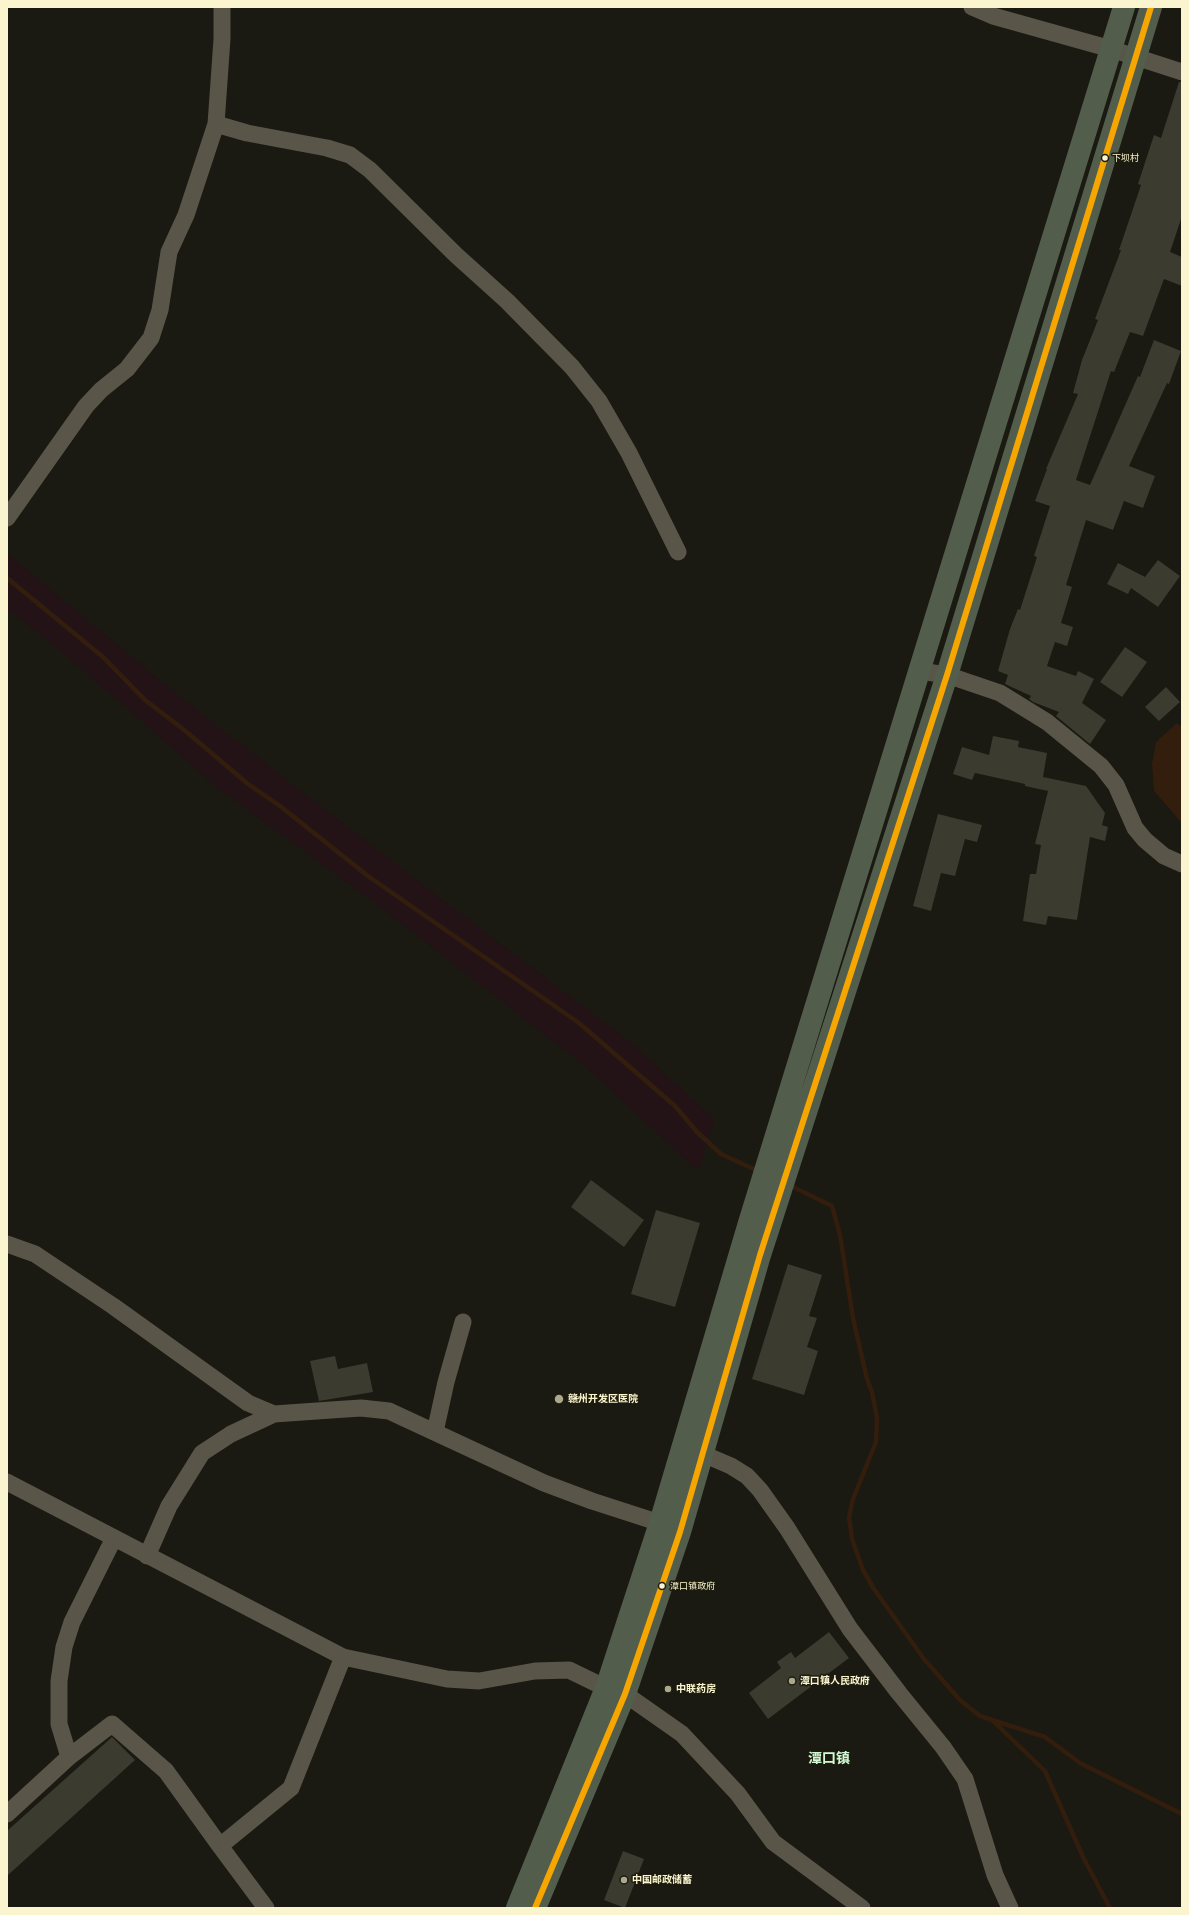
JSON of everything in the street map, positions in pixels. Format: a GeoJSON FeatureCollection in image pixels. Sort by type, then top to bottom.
{"type":"FeatureCollection","features":[{"type":"Feature","properties":{"kind":"highway"},"geometry":{"type":"LineString","coordinates":[[517,1908],[615,1691],[660,1523],[759,1225],[779,1127],[1124,7]]}},
{"type":"Feature","properties":{"kind":"highway"},"geometry":{"type":"LineString","coordinates":[[759,1225],[799,1136],[947,675],[1151,7]]}},
{"type":"Feature","properties":{"kind":"highway"},"geometry":{"type":"LineString","coordinates":[[535,1908],[615,1691],[680,1532],[703,1454],[751,1252]]}},
{"type":"Feature","properties":{"kind":"street"},"geometry":{"type":"LineString","coordinates":[[7,518],[86,406],[101,390],[127,368],[151,338],[160,310],[170,252],[186,215],[216,124],[222,39],[222,7]]}},
{"type":"Feature","properties":{"kind":"street"},"geometry":{"type":"LineString","coordinates":[[972,7],[993,16],[1111,49],[1182,72]]}},
{"type":"Feature","properties":{"kind":"street"},"geometry":{"type":"LineString","coordinates":[[216,124],[247,133],[328,148],[350,155],[370,170],[456,255],[507,301],[581,378],[599,401],[629,453],[678,552]]}},
{"type":"Feature","properties":{"kind":"street"},"geometry":{"type":"LineString","coordinates":[[920,671],[947,675],[1000,693],[1047,722],[1100,766],[1116,785],[1136,828],[1145,840],[1164,856],[1182,864]]}},
{"type":"Feature","properties":{"kind":"street"},"geometry":{"type":"LineString","coordinates":[[7,1244],[35,1254],[120,1311],[248,1403],[274,1414]]}},
{"type":"Feature","properties":{"kind":"street"},"geometry":{"type":"LineString","coordinates":[[435,1432],[463,1322]]}},
{"type":"Feature","properties":{"kind":"street"},"geometry":{"type":"LineString","coordinates":[[147,1556],[169,1506],[202,1453],[231,1434],[274,1414],[361,1408],[389,1411],[544,1483],[592,1501],[660,1523]]}},
{"type":"Feature","properties":{"kind":"street"},"geometry":{"type":"LineString","coordinates":[[703,1454],[737,1469],[747,1476],[760,1490],[791,1534],[850,1629],[948,1754],[965,1779],[995,1875],[1010,1908]]}},
{"type":"Feature","properties":{"kind":"street"},"geometry":{"type":"LineString","coordinates":[[7,1482],[343,1657],[447,1679],[479,1681],[535,1671],[569,1670],[615,1691],[682,1734],[738,1794],[773,1842],[862,1908]]}},
{"type":"Feature","properties":{"kind":"street"},"geometry":{"type":"LineString","coordinates":[[69,1757],[59,1724],[59,1681],[64,1647],[72,1622],[114,1538]]}},
{"type":"Feature","properties":{"kind":"street"},"geometry":{"type":"LineString","coordinates":[[220,1846],[291,1788],[343,1657]]}},
{"type":"Feature","properties":{"kind":"street"},"geometry":{"type":"LineString","coordinates":[[7,1814],[69,1757],[112,1724],[166,1771],[266,1908]]}},
{"type":"Feature","properties":{"kind":"shaded area"},"geometry":{"type":"Polygon","coordinates":[[[7,553],[180,697],[411,876],[633,1044],[715,1120],[698,1171],[584,1065],[375,903],[219,789],[55,646],[7,609],[7,553]]]}},
{"type":"Feature","properties":{"kind":"shaded area"},"geometry":{"type":"Polygon","coordinates":[[[1177,723],[1182,727],[1182,823],[1154,791],[1152,764],[1156,742],[1177,723]]]}},
{"type":"Feature","properties":{"kind":"building"},"geometry":{"type":"Polygon","coordinates":[[[1179,82],[1182,82],[1182,216],[1170,252],[1182,257],[1182,286],[1164,279],[1143,336],[1130,332],[1114,372],[1111,371],[1076,480],[1090,485],[1138,376],[1140,377],[1154,340],[1181,351],[1169,384],[1167,383],[1129,466],[1155,476],[1143,508],[1124,501],[1113,530],[1086,520],[1066,585],[1072,587],[1061,623],[1073,627],[1067,646],[1055,642],[1047,666],[1076,676],[1078,671],[1094,679],[1082,703],[1106,720],[1090,744],[1056,716],[1059,712],[1033,702],[1029,699],[1031,696],[1005,684],[1008,675],[998,671],[1010,629],[1018,609],[1020,610],[1037,557],[1034,556],[1050,506],[1035,501],[1046,469],[1078,394],[1073,393],[1082,360],[1098,320],[1095,319],[1121,250],[1119,250],[1141,185],[1138,184],[1154,135],[1161,138],[1179,82]]]}},
{"type":"Feature","properties":{"kind":"building"},"geometry":{"type":"Polygon","coordinates":[[[1158,560],[1180,576],[1158,607],[1131,588],[1128,594],[1107,584],[1118,563],[1145,577],[1158,560]]]}},
{"type":"Feature","properties":{"kind":"building"},"geometry":{"type":"Polygon","coordinates":[[[1125,647],[1147,662],[1122,697],[1100,682],[1125,647]]]}},
{"type":"Feature","properties":{"kind":"building"},"geometry":{"type":"Polygon","coordinates":[[[1166,687],[1180,702],[1159,721],[1145,707],[1166,687]]]}},
{"type":"Feature","properties":{"kind":"building"},"geometry":{"type":"Polygon","coordinates":[[[993,736],[1019,741],[1018,747],[1047,753],[1043,777],[1086,786],[1105,813],[1102,825],[1108,827],[1105,841],[1090,837],[1077,920],[1048,916],[1046,925],[1023,921],[1030,874],[1036,874],[1041,845],[1035,844],[1048,791],[1025,786],[1025,784],[975,773],[972,780],[953,774],[962,747],[989,755],[993,736]]]}},
{"type":"Feature","properties":{"kind":"building"},"geometry":{"type":"Polygon","coordinates":[[[938,814],[982,825],[977,842],[965,839],[955,876],[941,873],[931,911],[913,906],[938,814]]]}},
{"type":"Feature","properties":{"kind":"building"},"geometry":{"type":"Polygon","coordinates":[[[591,1180],[644,1220],[624,1247],[571,1207],[591,1180]]]}},
{"type":"Feature","properties":{"kind":"building"},"geometry":{"type":"Polygon","coordinates":[[[656,1210],[700,1223],[675,1307],[631,1294],[656,1210]]]}},
{"type":"Feature","properties":{"kind":"building"},"geometry":{"type":"Polygon","coordinates":[[[788,1264],[822,1275],[809,1316],[817,1318],[807,1347],[818,1351],[804,1395],[752,1379],[788,1264]]]}},
{"type":"Feature","properties":{"kind":"building"},"geometry":{"type":"Polygon","coordinates":[[[335,1356],[338,1369],[367,1363],[373,1392],[319,1401],[310,1361],[335,1356]]]}},
{"type":"Feature","properties":{"kind":"building","name":"潭口镇人民政府"},"geometry":{"type":"Polygon","coordinates":[[[829,1632],[849,1658],[768,1719],[749,1693],[781,1668],[777,1662],[791,1652],[795,1658],[829,1632]]]}},
{"type":"Feature","properties":{"kind":"building"},"geometry":{"type":"Polygon","coordinates":[[[112,1737],[135,1760],[7,1876],[7,1831],[112,1737]]]}},
{"type":"Feature","properties":{"kind":"building","name":"中国邮政储蓄"},"geometry":{"type":"Polygon","coordinates":[[[623,1851],[644,1859],[625,1908],[604,1900],[623,1851]]]}},
{"type":"Feature","properties":{"kind":"waterway"},"geometry":{"type":"LineString","coordinates":[[7,578],[103,657],[145,700],[183,729],[248,784],[280,806],[368,876],[579,1023],[675,1106],[697,1132],[721,1154],[758,1171]]}},
{"type":"Feature","properties":{"kind":"waterway"},"geometry":{"type":"LineString","coordinates":[[789,1185],[832,1206],[840,1235],[853,1318],[867,1379],[872,1392],[877,1418],[876,1442],[853,1499],[849,1517],[852,1539],[863,1570],[874,1589],[924,1659],[960,1700],[980,1716],[1045,1737],[1080,1763],[1182,1814]]}},
{"type":"Feature","properties":{"kind":"waterway"},"geometry":{"type":"LineString","coordinates":[[992,1720],[1045,1771],[1084,1859],[1110,1908]]}},
{"type":"Feature","properties":{"kind":"transit line"},"geometry":{"type":"LineString","coordinates":[[535,1908],[625,1694],[680,1532],[760,1255],[947,675],[1151,7]]}},
{"type":"Feature","properties":{"kind":"place","name":"下坝村"},"geometry":{"type":"Point","coordinates":[1105,158]}},
{"type":"Feature","properties":{"kind":"place","name":"赣州开发区医院"},"geometry":{"type":"Point","coordinates":[559,1399]}},
{"type":"Feature","properties":{"kind":"place","name":"潭口镇政府"},"geometry":{"type":"Point","coordinates":[662,1586]}},
{"type":"Feature","properties":{"kind":"place","name":"潭口镇人民政府"},"geometry":{"type":"Point","coordinates":[792,1681]}},
{"type":"Feature","properties":{"kind":"place","name":"中联药房"},"geometry":{"type":"Point","coordinates":[668,1689]}},
{"type":"Feature","properties":{"kind":"place","name":"中国邮政储蓄"},"geometry":{"type":"Point","coordinates":[624,1880]}},
{"type":"Feature","properties":{"kind":"district","name":"潭口镇"},"geometry":{"type":"Point","coordinates":[829,1759]}}]}
